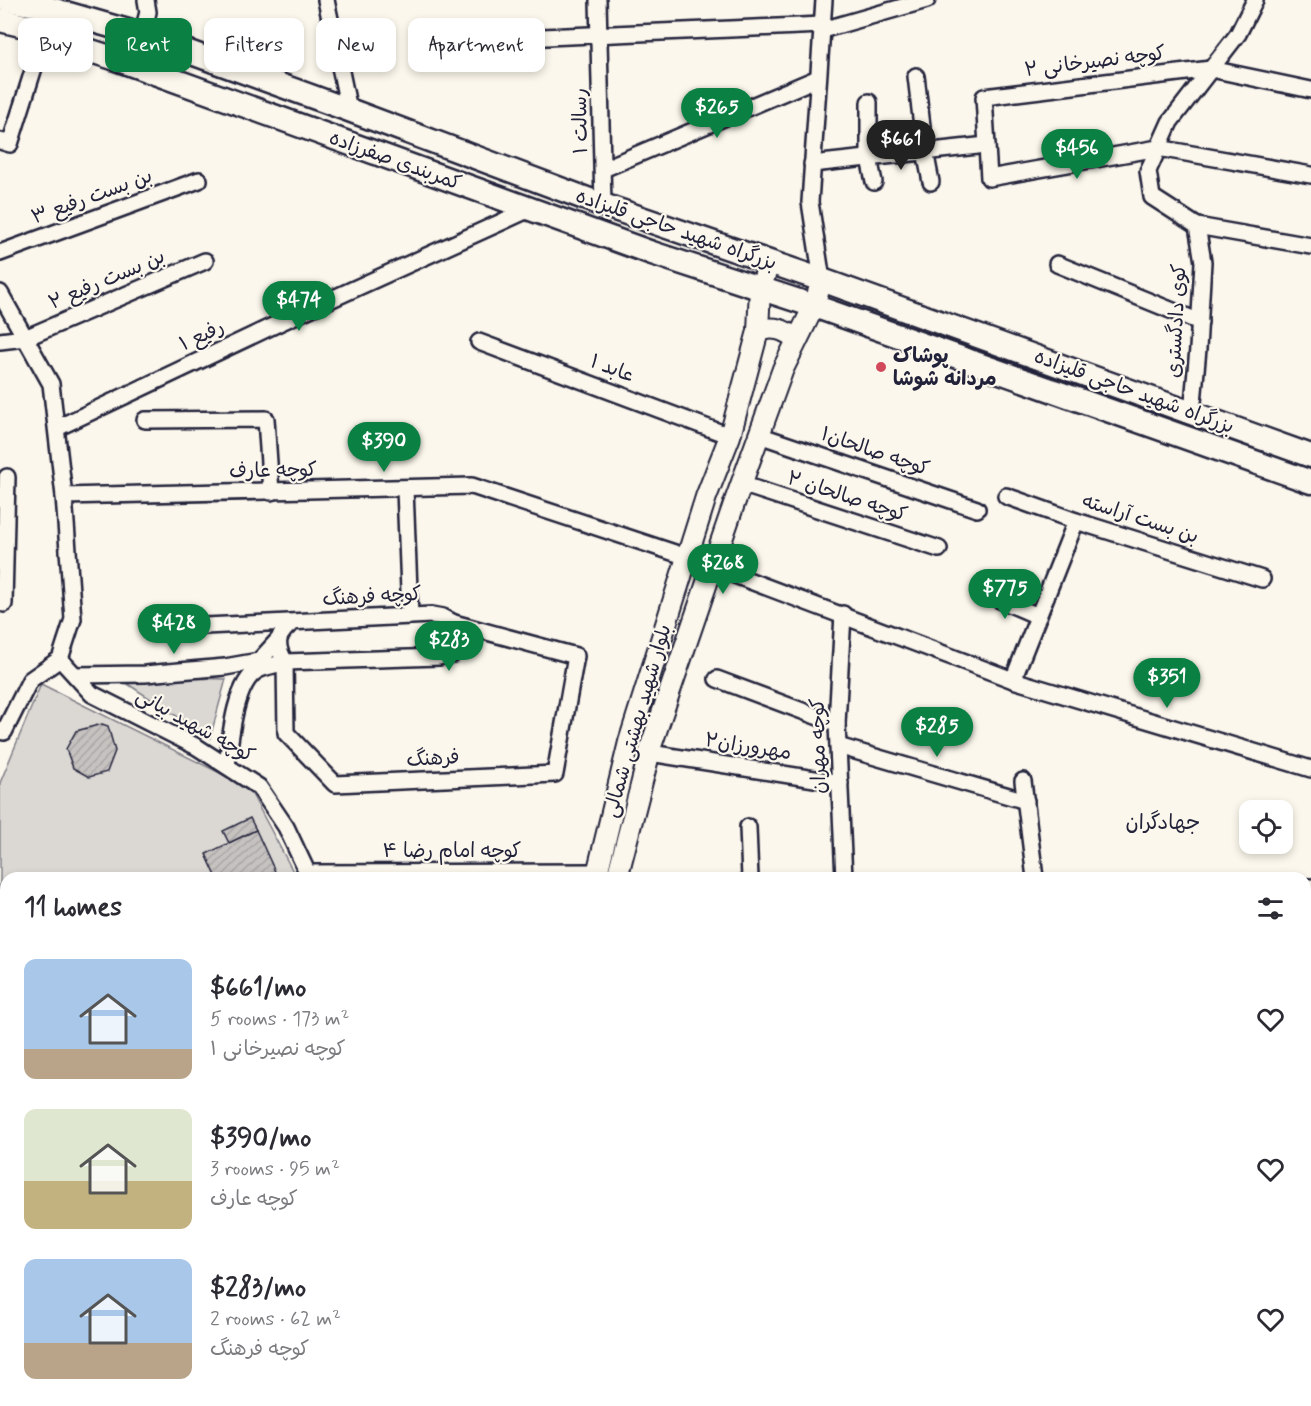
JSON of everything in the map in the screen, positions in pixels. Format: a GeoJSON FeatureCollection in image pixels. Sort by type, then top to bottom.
{"type":"FeatureCollection","features":[{"type":"Feature","properties":{"kind":"highway","name":"بزرگراه شهید حاجی قلیزاده"},"geometry":{"type":"LineString","coordinates":[[8,0],[53,7],[105,23]]}},
{"type":"Feature","properties":{"kind":"highway"},"geometry":{"type":"LineString","coordinates":[[0,20],[18,26]]}},
{"type":"Feature","properties":{"kind":"highway"},"geometry":{"type":"LineString","coordinates":[[0,33],[18,34]]}},
{"type":"Feature","properties":{"kind":"highway","name":"کمربندی صفرزاده"},"geometry":{"type":"LineString","coordinates":[[93,51],[652,253],[760,288]]}},
{"type":"Feature","properties":{"kind":"highway","name":"بزرگراه شهید حاجی قلیزاده"},"geometry":{"type":"LineString","coordinates":[[192,53],[603,205],[822,280],[1311,456]]}},
{"type":"Feature","properties":{"kind":"highway","name":"بزرگراه شهید حاجی قلیزاده"},"geometry":{"type":"LineString","coordinates":[[760,288],[1311,482]]}},
{"type":"Feature","properties":{"kind":"main road","name":"بلوار شهید بهشتی شمالی"},"geometry":{"type":"LineString","coordinates":[[597,872],[629,742],[706,497],[730,436],[758,331],[760,288],[770,262]]}},
{"type":"Feature","properties":{"kind":"main road","name":"بلوار شهید بهشتی شمالی"},"geometry":{"type":"LineString","coordinates":[[619,872],[650,753],[741,484],[783,369],[814,306],[822,280]]}},
{"type":"Feature","properties":{"kind":"main road"},"geometry":{"type":"LineString","coordinates":[[758,331],[768,327],[784,330],[797,339]]}},
{"type":"Feature","properties":{"kind":"street"},"geometry":{"type":"LineString","coordinates":[[146,0],[146,18]]}},
{"type":"Feature","properties":{"kind":"street"},"geometry":{"type":"LineString","coordinates":[[326,0],[349,110]]}},
{"type":"Feature","properties":{"kind":"street","name":"رسالت ۱"},"geometry":{"type":"LineString","coordinates":[[598,0],[602,34],[603,205]]}},
{"type":"Feature","properties":{"kind":"street"},"geometry":{"type":"LineString","coordinates":[[822,280],[810,202],[824,0]]}},
{"type":"Feature","properties":{"kind":"street"},"geometry":{"type":"LineString","coordinates":[[545,37],[822,27],[927,0]]}},
{"type":"Feature","properties":{"kind":"street"},"geometry":{"type":"LineString","coordinates":[[1255,0],[1238,34],[1170,122],[1148,171],[1152,197],[1197,226],[1311,246]]}},
{"type":"Feature","properties":{"kind":"street","name":"کوچه نصیرخانی ۲"},"geometry":{"type":"LineString","coordinates":[[987,145],[984,97],[1211,69],[1311,90]]}},
{"type":"Feature","properties":{"kind":"street"},"geometry":{"type":"LineString","coordinates":[[0,141],[10,144],[32,72]]}},
{"type":"Feature","properties":{"kind":"street"},"geometry":{"type":"LineString","coordinates":[[916,76],[931,182]]}},
{"type":"Feature","properties":{"kind":"street"},"geometry":{"type":"LineString","coordinates":[[603,169],[818,78]]}},
{"type":"Feature","properties":{"kind":"street"},"geometry":{"type":"LineString","coordinates":[[869,102],[869,158],[874,182]]}},
{"type":"Feature","properties":{"kind":"street"},"geometry":{"type":"LineString","coordinates":[[812,164],[987,145],[989,178],[1158,148],[1311,175]]}},
{"type":"Feature","properties":{"kind":"street","name":"بن بست رفیع ۳"},"geometry":{"type":"LineString","coordinates":[[0,253],[199,180]]}},
{"type":"Feature","properties":{"kind":"street","name":"رفیع ۱"},"geometry":{"type":"LineString","coordinates":[[57,428],[279,323],[530,209]]}},
{"type":"Feature","properties":{"kind":"street","name":"کوی دادگستری"},"geometry":{"type":"LineString","coordinates":[[1192,413],[1203,262],[1197,226]]}},
{"type":"Feature","properties":{"kind":"street","name":"بن بست رفیع ۲"},"geometry":{"type":"LineString","coordinates":[[0,341],[25,338],[205,261]]}},
{"type":"Feature","properties":{"kind":"street"},"geometry":{"type":"LineString","coordinates":[[1057,264],[1200,322]]}},
{"type":"Feature","properties":{"kind":"street"},"geometry":{"type":"LineString","coordinates":[[0,293],[51,384],[64,496],[73,619],[60,659],[30,680],[1,735]]}},
{"type":"Feature","properties":{"kind":"street","name":"عابد ۱"},"geometry":{"type":"LineString","coordinates":[[479,342],[730,436]]}},
{"type":"Feature","properties":{"kind":"street"},"geometry":{"type":"LineString","coordinates":[[145,420],[266,419],[271,492]]}},
{"type":"Feature","properties":{"kind":"street","name":"کوچه صالحان۱"},"geometry":{"type":"LineString","coordinates":[[759,435],[977,509]]}},
{"type":"Feature","properties":{"kind":"street"},"geometry":{"type":"LineString","coordinates":[[4,604],[3,544],[7,477]]}},
{"type":"Feature","properties":{"kind":"street","name":"کوچه صالحان ۲"},"geometry":{"type":"LineString","coordinates":[[741,484],[939,549]]}},
{"type":"Feature","properties":{"kind":"street","name":"کوچه عارف"},"geometry":{"type":"LineString","coordinates":[[64,496],[472,486],[687,557],[843,614],[1013,681],[1311,769]]}},
{"type":"Feature","properties":{"kind":"street"},"geometry":{"type":"LineString","coordinates":[[405,489],[410,616]]}},
{"type":"Feature","properties":{"kind":"street","name":"بن بست آراسته"},"geometry":{"type":"LineString","coordinates":[[1006,496],[1076,521],[1262,579]]}},
{"type":"Feature","properties":{"kind":"street"},"geometry":{"type":"LineString","coordinates":[[1013,681],[1076,521]]}},
{"type":"Feature","properties":{"kind":"street"},"geometry":{"type":"LineString","coordinates":[[986,594],[1038,616]]}},
{"type":"Feature","properties":{"kind":"street","name":"کوچه مهران"},"geometry":{"type":"LineString","coordinates":[[843,614],[837,724],[844,872]]}},
{"type":"Feature","properties":{"kind":"street","name":"کوچه فرهنگ"},"geometry":{"type":"LineString","coordinates":[[163,628],[432,615],[576,656]]}},
{"type":"Feature","properties":{"kind":"street"},"geometry":{"type":"LineString","coordinates":[[75,675],[145,674],[225,667],[259,661],[278,640],[282,631],[293,622]]}},
{"type":"Feature","properties":{"kind":"street"},"geometry":{"type":"LineString","coordinates":[[227,766],[231,726],[244,683],[257,670],[285,662],[439,657],[453,654],[459,647],[454,623]]}},
{"type":"Feature","properties":{"kind":"street"},"geometry":{"type":"LineString","coordinates":[[278,640],[280,653],[285,662]]}},
{"type":"Feature","properties":{"kind":"street","name":"فرهنگ"},"geometry":{"type":"LineString","coordinates":[[285,662],[286,734],[335,784],[555,774],[576,656]]}},
{"type":"Feature","properties":{"kind":"street","name":"کوچه شهید بیانی"},"geometry":{"type":"LineString","coordinates":[[60,659],[92,694],[197,747],[259,787],[286,827],[308,872]]}},
{"type":"Feature","properties":{"kind":"street"},"geometry":{"type":"LineString","coordinates":[[717,679],[837,724]]}},
{"type":"Feature","properties":{"kind":"street"},"geometry":{"type":"LineString","coordinates":[[838,746],[1026,801]]}},
{"type":"Feature","properties":{"kind":"street","name":"مهرورزان۲"},"geometry":{"type":"LineString","coordinates":[[650,753],[840,783]]}},
{"type":"Feature","properties":{"kind":"street"},"geometry":{"type":"LineString","coordinates":[[1023,781],[1034,872]]}},
{"type":"Feature","properties":{"kind":"street"},"geometry":{"type":"LineString","coordinates":[[747,827],[750,872]]}},
{"type":"Feature","properties":{"kind":"shaded area"},"geometry":{"type":"Polygon","coordinates":[[[117,677],[226,679],[210,738],[117,677]]]}},
{"type":"Feature","properties":{"kind":"shaded area"},"geometry":{"type":"Polygon","coordinates":[[[41,684],[248,787],[293,872],[0,872],[0,783],[41,684]]]}},
{"type":"Feature","properties":{"kind":"building"},"geometry":{"type":"Polygon","coordinates":[[[102,724],[108,726],[115,751],[107,772],[89,777],[73,768],[66,749],[76,731],[102,724]]]}},
{"type":"Feature","properties":{"kind":"building"},"geometry":{"type":"Polygon","coordinates":[[[250,818],[256,830],[229,843],[223,831],[250,818]]]}},
{"type":"Feature","properties":{"kind":"building"},"geometry":{"type":"Polygon","coordinates":[[[256,830],[275,872],[214,872],[206,854],[256,830]]]}},
{"type":"Feature","properties":{"kind":"place","name":"پوشاک مردانه شوشا"},"geometry":{"type":"Point","coordinates":[881,367]}},
{"type":"Feature","properties":{"kind":"district","name":"جهادگران"},"geometry":{"type":"Point","coordinates":[1163,823]}}]}
